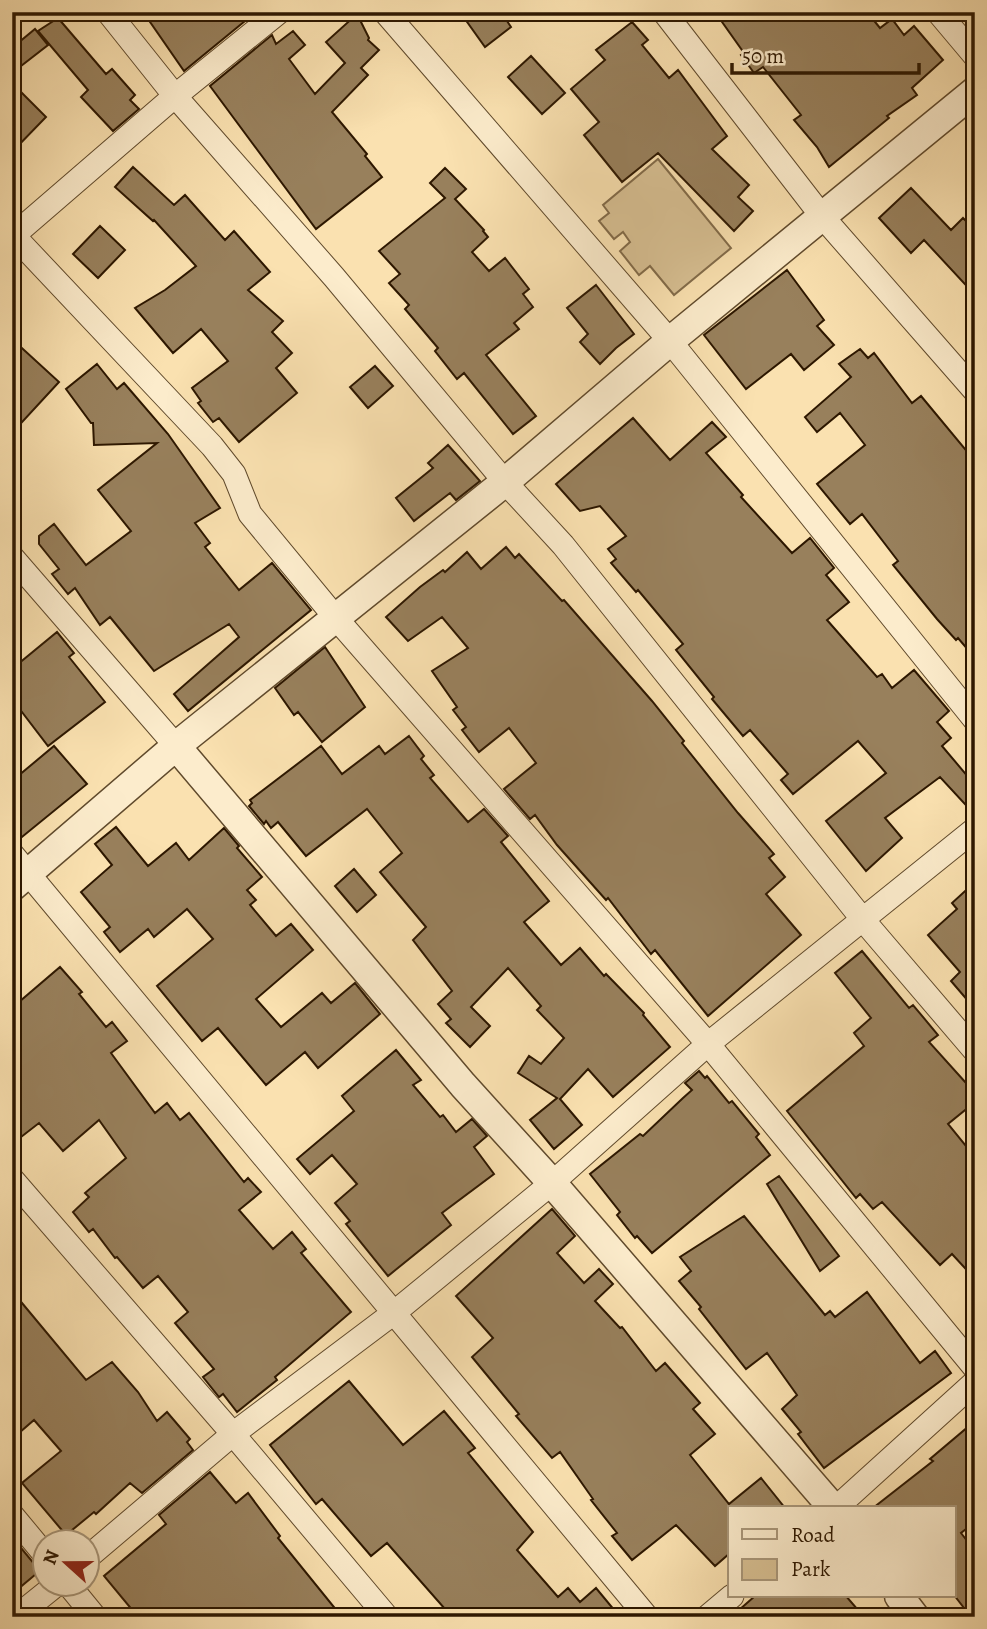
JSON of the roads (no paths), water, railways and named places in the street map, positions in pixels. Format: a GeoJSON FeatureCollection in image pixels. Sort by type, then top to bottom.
{"type":"FeatureCollection","features":[{"type":"Feature","properties":{"kind":"street"},"geometry":{"type":"LineString","coordinates":[[108,12],[174,96],[334,277],[505,482],[563,545],[864,920],[975,1051]]}},
{"type":"Feature","properties":{"kind":"street"},"geometry":{"type":"LineString","coordinates":[[279,12],[174,96],[13,234],[212,446],[234,474],[250,514],[335,617],[708,1044],[975,1368]]}},
{"type":"Feature","properties":{"kind":"street"},"geometry":{"type":"LineString","coordinates":[[385,12],[670,341],[975,720]]}},
{"type":"Feature","properties":{"kind":"street"},"geometry":{"type":"LineString","coordinates":[[664,12],[821,215],[975,391]]}},
{"type":"Feature","properties":{"kind":"street"},"geometry":{"type":"LineString","coordinates":[[938,12],[975,55]]}},
{"type":"Feature","properties":{"kind":"street"},"geometry":{"type":"LineString","coordinates":[[647,1617],[395,1312],[18,871],[505,482],[821,215],[975,91]]}},
{"type":"Feature","properties":{"kind":"street"},"geometry":{"type":"LineString","coordinates":[[12,557],[463,1085],[552,1183],[832,1506]]}},
{"type":"Feature","properties":{"kind":"street"},"geometry":{"type":"LineString","coordinates":[[102,1546],[233,1434],[395,1312],[552,1183],[708,1044],[975,829]]}},
{"type":"Feature","properties":{"kind":"street"},"geometry":{"type":"LineString","coordinates":[[12,1179],[387,1617]]}},
{"type":"Feature","properties":{"kind":"street"},"geometry":{"type":"LineString","coordinates":[[836,1506],[975,1382]]}},
{"type":"Feature","properties":{"kind":"street"},"geometry":{"type":"LineString","coordinates":[[12,1515],[32,1539]]}},
{"type":"Feature","properties":{"kind":"street"},"geometry":{"type":"LineString","coordinates":[[16,1617],[40,1598]]}},
{"type":"Feature","properties":{"kind":"street"},"geometry":{"type":"LineString","coordinates":[[79,1598],[95,1617]]}},
{"type":"Feature","properties":{"kind":"street"},"geometry":{"type":"LineString","coordinates":[[707,1617],[730,1598]]}},
{"type":"Feature","properties":{"kind":"street"},"geometry":{"type":"LineString","coordinates":[[901,1598],[915,1617]]}}]}
